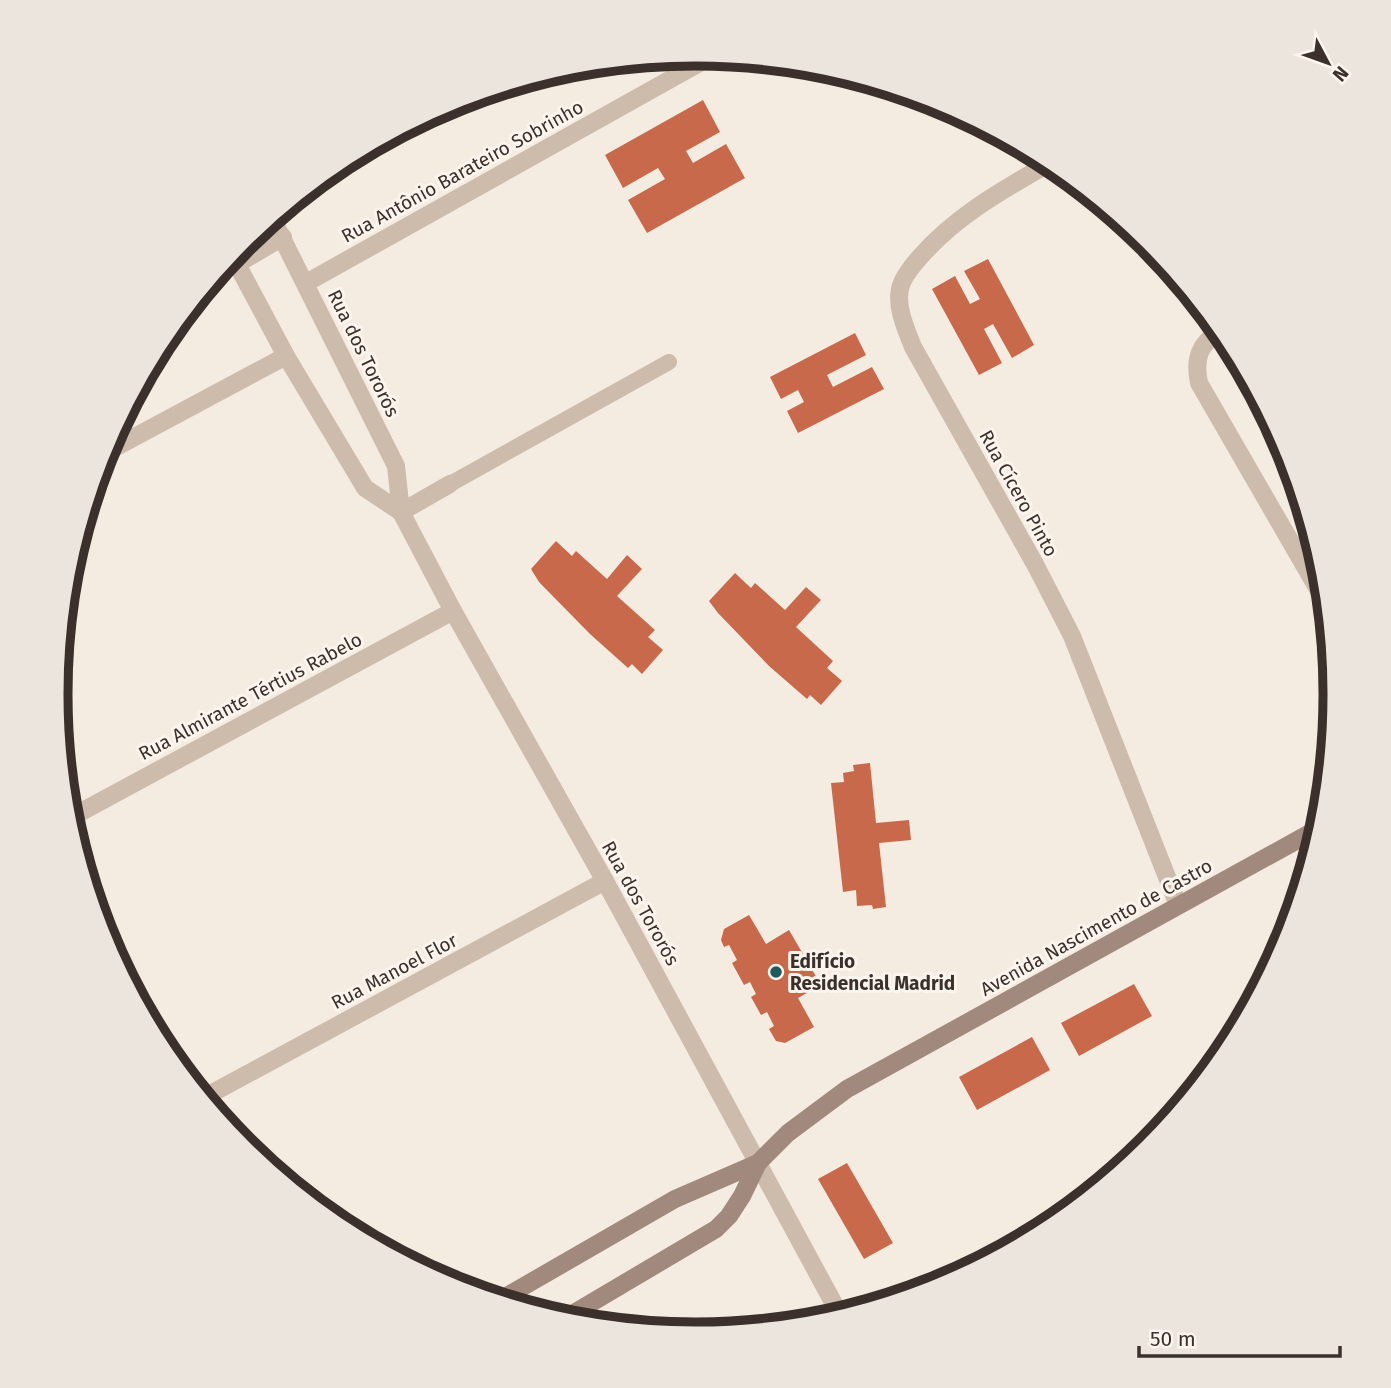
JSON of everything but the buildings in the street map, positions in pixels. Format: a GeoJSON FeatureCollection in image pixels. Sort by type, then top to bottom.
{"type":"FeatureCollection","features":[{"type":"Feature","properties":{"kind":"main road","name":"Avenida Nascimento de Castro"},"geometry":{"type":"LineString","coordinates":[[579,1310],[716,1229],[729,1216],[742,1196],[758,1163],[788,1133],[847,1088],[1307,835]]}},
{"type":"Feature","properties":{"kind":"main road","name":"Avenida Nascimento de Castro"},"geometry":{"type":"LineString","coordinates":[[512,1293],[676,1199],[758,1163]]}},
{"type":"Feature","properties":{"kind":"street","name":"Rua Antônio Barateiro Sobrinho"},"geometry":{"type":"LineString","coordinates":[[306,283],[694,66]]}},
{"type":"Feature","properties":{"kind":"street","name":"Rua Cícero Pinto"},"geometry":{"type":"LineString","coordinates":[[1039,169],[981,203],[933,242],[912,266],[900,286],[899,301],[904,325],[913,347],[1072,636],[1178,905]]}},
{"type":"Feature","properties":{"kind":"street","name":"Rua dos Tororós"},"geometry":{"type":"LineString","coordinates":[[277,227],[396,466],[401,512],[835,1305]]}},
{"type":"Feature","properties":{"kind":"street"},"geometry":{"type":"LineString","coordinates":[[249,253],[283,237]]}},
{"type":"Feature","properties":{"kind":"street","name":"Rua dos Tororós"},"geometry":{"type":"LineString","coordinates":[[237,266],[286,356],[365,488],[401,512]]}},
{"type":"Feature","properties":{"kind":"street"},"geometry":{"type":"LineString","coordinates":[[1212,338],[1200,348],[1196,359],[1199,383],[1306,549]]}},
{"type":"Feature","properties":{"kind":"street"},"geometry":{"type":"LineString","coordinates":[[120,445],[286,356]]}},
{"type":"Feature","properties":{"kind":"street"},"geometry":{"type":"LineString","coordinates":[[401,512],[450,484]]}},
{"type":"Feature","properties":{"kind":"street","name":"Rua Almirante Tértius Rabelo"},"geometry":{"type":"LineString","coordinates":[[79,813],[453,611]]}},
{"type":"Feature","properties":{"kind":"street","name":"Rua Manoel Flor"},"geometry":{"type":"LineString","coordinates":[[212,1093],[605,881]]}},
{"type":"Feature","properties":{"kind":"lane"},"geometry":{"type":"LineString","coordinates":[[450,484],[669,362]]}},
{"type":"Feature","properties":{"kind":"place","name":"Edifício Residencial Madrid"},"geometry":{"type":"Point","coordinates":[776,972]}}]}
